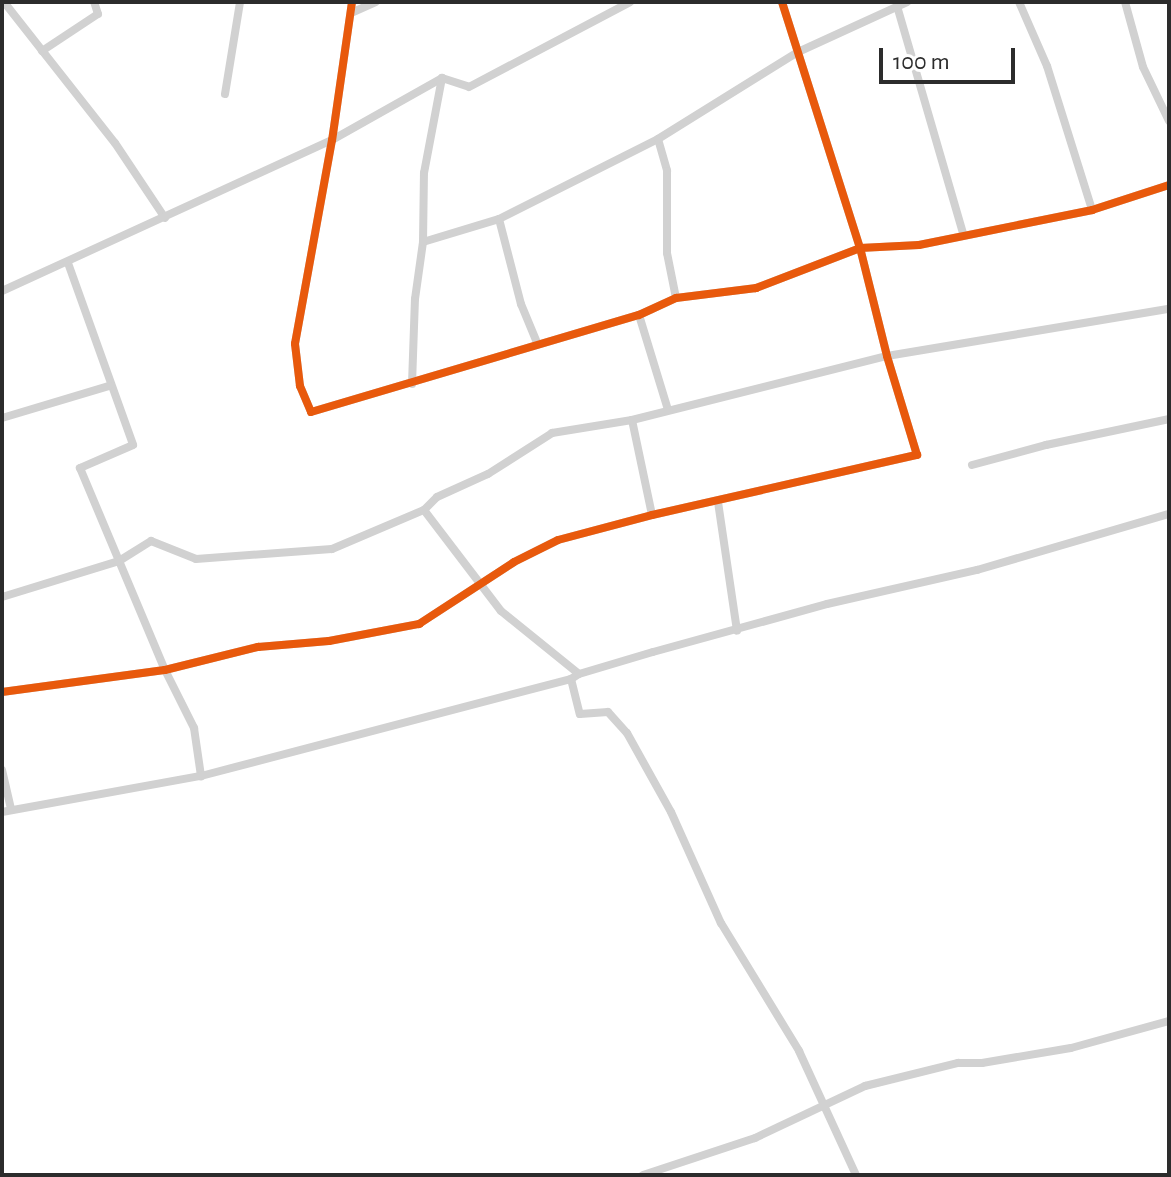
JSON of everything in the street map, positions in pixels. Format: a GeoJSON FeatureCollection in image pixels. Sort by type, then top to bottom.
{"type":"FeatureCollection","features":[{"type":"Feature","properties":{"kind":"street"},"geometry":{"type":"LineString","coordinates":[[4,2],[115,143],[165,218]]}},
{"type":"Feature","properties":{"kind":"street"},"geometry":{"type":"LineString","coordinates":[[42,51],[98,14],[94,2]]}},
{"type":"Feature","properties":{"kind":"street"},"geometry":{"type":"LineString","coordinates":[[225,94],[240,2]]}},
{"type":"Feature","properties":{"kind":"street"},"geometry":{"type":"LineString","coordinates":[[352,2],[332,140],[295,344],[300,386],[311,412],[639,315],[676,298],[756,288],[860,248],[919,245],[963,233],[1092,210],[1168,187]]}},
{"type":"Feature","properties":{"kind":"street"},"geometry":{"type":"LineString","coordinates":[[351,13],[376,2]]}},
{"type":"Feature","properties":{"kind":"street"},"geometry":{"type":"LineString","coordinates":[[2,291],[332,140],[442,78],[469,87],[630,2]]}},
{"type":"Feature","properties":{"kind":"street"},"geometry":{"type":"LineString","coordinates":[[2,692],[165,670],[258,647],[329,641],[419,624],[514,562],[558,540],[652,515],[917,455],[887,356],[860,248],[782,2]]}},
{"type":"Feature","properties":{"kind":"street"},"geometry":{"type":"LineString","coordinates":[[423,242],[499,219],[658,139],[798,52],[907,2]]}},
{"type":"Feature","properties":{"kind":"street"},"geometry":{"type":"LineString","coordinates":[[1019,2],[1047,66],[1092,210]]}},
{"type":"Feature","properties":{"kind":"street"},"geometry":{"type":"LineString","coordinates":[[1125,2],[1143,67],[1169,121]]}},
{"type":"Feature","properties":{"kind":"street"},"geometry":{"type":"LineString","coordinates":[[897,6],[963,233]]}},
{"type":"Feature","properties":{"kind":"street"},"geometry":{"type":"LineString","coordinates":[[412,384],[415,299],[423,242],[424,173],[442,78]]}},
{"type":"Feature","properties":{"kind":"street"},"geometry":{"type":"LineString","coordinates":[[658,139],[667,171],[667,253],[676,298]]}},
{"type":"Feature","properties":{"kind":"street"},"geometry":{"type":"LineString","coordinates":[[499,219],[521,304],[538,345]]}},
{"type":"Feature","properties":{"kind":"street"},"geometry":{"type":"LineString","coordinates":[[68,263],[102,354],[109,386],[133,445],[80,468],[165,670],[194,728],[201,776]]}},
{"type":"Feature","properties":{"kind":"street"},"geometry":{"type":"LineString","coordinates":[[2,597],[119,561],[151,541],[196,559],[332,549],[424,510],[437,497],[488,474],[552,433],[632,420],[887,356],[1169,309]]}},
{"type":"Feature","properties":{"kind":"street"},"geometry":{"type":"LineString","coordinates":[[639,315],[668,410]]}},
{"type":"Feature","properties":{"kind":"street"},"geometry":{"type":"LineString","coordinates":[[2,418],[109,386]]}},
{"type":"Feature","properties":{"kind":"street"},"geometry":{"type":"LineString","coordinates":[[972,465],[1046,445],[1169,419]]}},
{"type":"Feature","properties":{"kind":"street"},"geometry":{"type":"LineString","coordinates":[[632,420],[652,515]]}},
{"type":"Feature","properties":{"kind":"street"},"geometry":{"type":"LineString","coordinates":[[718,502],[737,631]]}},
{"type":"Feature","properties":{"kind":"street"},"geometry":{"type":"LineString","coordinates":[[424,510],[501,611],[575,677],[580,714],[608,712],[627,733],[671,812],[721,923],[777,1010],[827,1106],[856,1175]]}},
{"type":"Feature","properties":{"kind":"street"},"geometry":{"type":"LineString","coordinates":[[2,770],[7,810],[201,776],[575,677],[827,604],[977,570],[1169,514]]}},
{"type":"Feature","properties":{"kind":"street"},"geometry":{"type":"LineString","coordinates":[[643,1175],[730,1148],[865,1086],[958,1063],[982,1063],[1071,1048],[1169,1021]]}},
{"type":"Feature","properties":{"kind":"cycle path"},"geometry":{"type":"LineString","coordinates":[[352,2],[332,140],[295,344],[300,386],[311,412],[639,315],[676,298],[756,288],[860,248],[919,245],[1092,210],[1169,185]]}},
{"type":"Feature","properties":{"kind":"cycle path"},"geometry":{"type":"LineString","coordinates":[[2,692],[165,670],[258,647],[329,641],[419,624],[514,562],[558,540],[652,515],[917,455],[887,356],[860,248],[782,2]]}}]}
